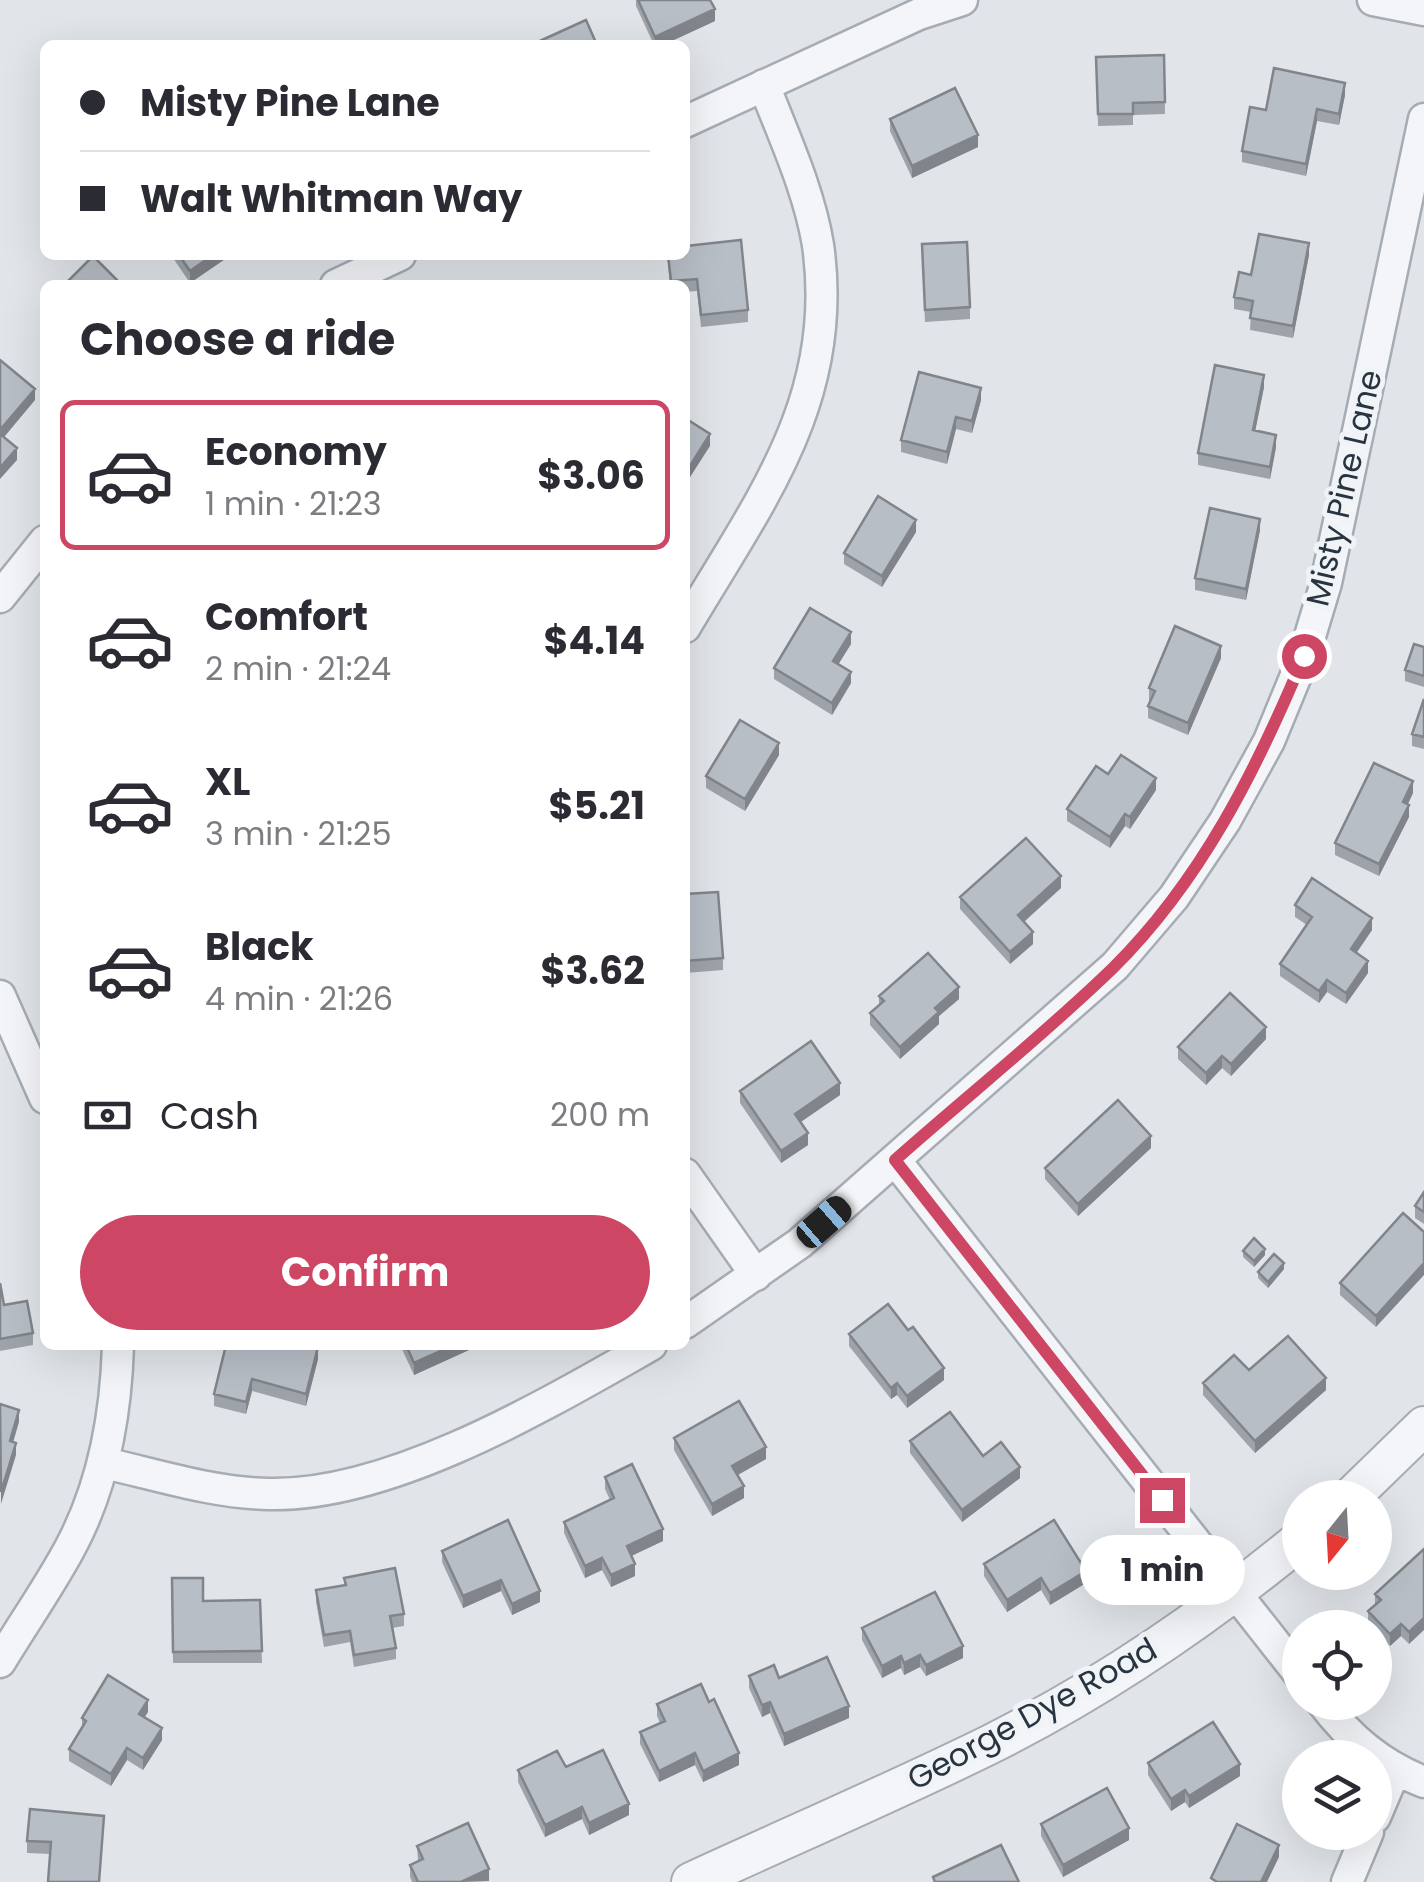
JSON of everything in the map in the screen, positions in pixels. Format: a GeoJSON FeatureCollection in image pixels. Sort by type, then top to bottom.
{"type":"FeatureCollection","features":[{"type":"Feature","properties":{"kind":"street"},"geometry":{"type":"LineString","coordinates":[[690,120],[918,14],[962,0]]}},
{"type":"Feature","properties":{"kind":"street"},"geometry":{"type":"LineString","coordinates":[[1373,0],[1424,10]]}},
{"type":"Feature","properties":{"kind":"street"},"geometry":{"type":"LineString","coordinates":[[690,619],[785,458],[806,407],[818,353],[822,298],[818,243],[804,190],[764,84]]}},
{"type":"Feature","properties":{"kind":"street","name":"Misty Pine Lane"},"geometry":{"type":"LineString","coordinates":[[690,1320],[800,1243],[1115,966],[1174,897],[1226,821],[1269,741],[1304,656],[1326,583],[1424,118]]}},
{"type":"Feature","properties":{"kind":"street"},"geometry":{"type":"LineString","coordinates":[[347,280],[389,260]]}},
{"type":"Feature","properties":{"kind":"street"},"geometry":{"type":"LineString","coordinates":[[0,598],[40,547]]}},
{"type":"Feature","properties":{"kind":"street"},"geometry":{"type":"LineString","coordinates":[[0,996],[40,1087]]}},
{"type":"Feature","properties":{"kind":"street"},"geometry":{"type":"LineString","coordinates":[[895,1160],[1282,1652]]}},
{"type":"Feature","properties":{"kind":"street"},"geometry":{"type":"LineString","coordinates":[[690,1181],[756,1276]]}},
{"type":"Feature","properties":{"kind":"street"},"geometry":{"type":"LineString","coordinates":[[0,1662],[71,1547],[104,1462],[116,1402],[118,1350]]}},
{"type":"Feature","properties":{"kind":"street"},"geometry":{"type":"LineString","coordinates":[[104,1462],[218,1490],[318,1492],[371,1480],[462,1444],[564,1395],[642,1350]]}},
{"type":"Feature","properties":{"kind":"street"},"geometry":{"type":"LineString","coordinates":[[1368,1480],[1424,1426]]}},
{"type":"Feature","properties":{"kind":"street","name":"George Dye Road"},"geometry":{"type":"LineString","coordinates":[[692,1882],[990,1744],[1089,1690],[1184,1630],[1282,1555]]}},
{"type":"Feature","properties":{"kind":"street"},"geometry":{"type":"LineString","coordinates":[[1338,1720],[1360,1746],[1395,1770],[1424,1782]]}},
{"type":"Feature","properties":{"kind":"street"},"geometry":{"type":"LineString","coordinates":[[1392,1777],[1395,1770]]}},
{"type":"Feature","properties":{"kind":"street"},"geometry":{"type":"LineString","coordinates":[[1347,1882],[1360,1850]]}},
{"type":"Feature","properties":{"kind":"building"},"geometry":{"type":"Polygon","coordinates":[[[638,0],[710,0],[715,9],[655,37],[638,0]]]}},
{"type":"Feature","properties":{"kind":"building"},"geometry":{"type":"Polygon","coordinates":[[[586,20],[595,40],[542,40],[586,20]]]}},
{"type":"Feature","properties":{"kind":"building"},"geometry":{"type":"Polygon","coordinates":[[[1164,55],[1165,102],[1133,103],[1133,114],[1098,114],[1096,57],[1164,55]]]}},
{"type":"Feature","properties":{"kind":"building"},"geometry":{"type":"Polygon","coordinates":[[[1274,68],[1345,83],[1339,114],[1317,109],[1306,164],[1242,151],[1250,107],[1266,110],[1274,68]]]}},
{"type":"Feature","properties":{"kind":"building"},"geometry":{"type":"Polygon","coordinates":[[[955,88],[978,135],[912,166],[890,119],[955,88]]]}},
{"type":"Feature","properties":{"kind":"building"},"geometry":{"type":"Polygon","coordinates":[[[1259,234],[1309,243],[1293,326],[1250,318],[1253,301],[1234,297],[1239,272],[1251,275],[1259,234]]]}},
{"type":"Feature","properties":{"kind":"building"},"geometry":{"type":"Polygon","coordinates":[[[741,240],[748,310],[701,315],[697,279],[671,280],[669,260],[690,260],[690,245],[741,240]]]}},
{"type":"Feature","properties":{"kind":"building"},"geometry":{"type":"Polygon","coordinates":[[[967,242],[970,307],[925,310],[922,244],[967,242]]]}},
{"type":"Feature","properties":{"kind":"building"},"geometry":{"type":"Polygon","coordinates":[[[89,260],[97,260],[117,280],[69,280],[89,260]]]}},
{"type":"Feature","properties":{"kind":"building"},"geometry":{"type":"Polygon","coordinates":[[[182,260],[206,260],[190,271],[182,260]]]}},
{"type":"Feature","properties":{"kind":"building"},"geometry":{"type":"Polygon","coordinates":[[[0,360],[35,389],[0,430],[0,360]]]}},
{"type":"Feature","properties":{"kind":"building"},"geometry":{"type":"Polygon","coordinates":[[[1215,365],[1264,375],[1253,430],[1276,435],[1270,467],[1198,453],[1215,365]]]}},
{"type":"Feature","properties":{"kind":"building"},"geometry":{"type":"Polygon","coordinates":[[[919,372],[981,388],[972,421],[956,417],[947,452],[901,440],[919,372]]]}},
{"type":"Feature","properties":{"kind":"building"},"geometry":{"type":"Polygon","coordinates":[[[690,421],[710,434],[690,466],[690,421]]]}},
{"type":"Feature","properties":{"kind":"building"},"geometry":{"type":"Polygon","coordinates":[[[0,434],[17,448],[0,468],[0,434]]]}},
{"type":"Feature","properties":{"kind":"building"},"geometry":{"type":"Polygon","coordinates":[[[878,496],[916,520],[882,576],[844,553],[878,496]]]}},
{"type":"Feature","properties":{"kind":"building"},"geometry":{"type":"Polygon","coordinates":[[[1210,508],[1260,519],[1246,589],[1195,578],[1210,508]]]}},
{"type":"Feature","properties":{"kind":"building"},"geometry":{"type":"Polygon","coordinates":[[[810,608],[851,632],[833,661],[851,672],[832,703],[774,668],[810,608]]]}},
{"type":"Feature","properties":{"kind":"building"},"geometry":{"type":"Polygon","coordinates":[[[1175,626],[1221,646],[1188,723],[1148,706],[1155,691],[1149,688],[1175,626]]]}},
{"type":"Feature","properties":{"kind":"building"},"geometry":{"type":"Polygon","coordinates":[[[1414,644],[1424,647],[1424,676],[1405,670],[1414,644]]]}},
{"type":"Feature","properties":{"kind":"building"},"geometry":{"type":"Polygon","coordinates":[[[1424,699],[1424,737],[1412,734],[1424,699]]]}},
{"type":"Feature","properties":{"kind":"building"},"geometry":{"type":"Polygon","coordinates":[[[740,720],[779,743],[745,799],[706,776],[740,720]]]}},
{"type":"Feature","properties":{"kind":"building"},"geometry":{"type":"Polygon","coordinates":[[[1121,755],[1156,778],[1130,817],[1125,814],[1110,837],[1067,809],[1096,766],[1108,774],[1121,755]]]}},
{"type":"Feature","properties":{"kind":"building"},"geometry":{"type":"Polygon","coordinates":[[[1374,763],[1413,781],[1403,802],[1409,805],[1379,864],[1335,843],[1374,763]]]}},
{"type":"Feature","properties":{"kind":"building"},"geometry":{"type":"Polygon","coordinates":[[[1026,838],[1061,876],[1018,915],[1033,932],[1010,952],[960,897],[1026,838]]]}},
{"type":"Feature","properties":{"kind":"building"},"geometry":{"type":"Polygon","coordinates":[[[1312,878],[1372,918],[1351,949],[1368,961],[1346,993],[1327,980],[1319,991],[1280,964],[1312,917],[1295,905],[1312,878]]]}},
{"type":"Feature","properties":{"kind":"building"},"geometry":{"type":"Polygon","coordinates":[[[718,892],[723,958],[690,961],[690,894],[718,892]]]}},
{"type":"Feature","properties":{"kind":"building"},"geometry":{"type":"Polygon","coordinates":[[[928,953],[959,987],[935,1008],[939,1012],[900,1047],[870,1013],[884,1001],[879,996],[928,953]]]}},
{"type":"Feature","properties":{"kind":"building"},"geometry":{"type":"Polygon","coordinates":[[[1230,993],[1266,1027],[1231,1064],[1222,1056],[1206,1073],[1178,1047],[1230,993]]]}},
{"type":"Feature","properties":{"kind":"building"},"geometry":{"type":"Polygon","coordinates":[[[811,1041],[840,1083],[795,1114],[808,1133],[781,1151],[740,1091],[811,1041]]]}},
{"type":"Feature","properties":{"kind":"building"},"geometry":{"type":"Polygon","coordinates":[[[1118,1100],[1151,1136],[1078,1204],[1045,1168],[1118,1100]]]}},
{"type":"Feature","properties":{"kind":"building"},"geometry":{"type":"Polygon","coordinates":[[[1424,1192],[1424,1212],[1415,1206],[1424,1192]]]}},
{"type":"Feature","properties":{"kind":"building"},"geometry":{"type":"Polygon","coordinates":[[[1403,1213],[1424,1232],[1424,1263],[1376,1316],[1340,1283],[1403,1213]]]}},
{"type":"Feature","properties":{"kind":"building"},"geometry":{"type":"Polygon","coordinates":[[[1254,1238],[1265,1249],[1254,1261],[1243,1251],[1254,1238]]]}},
{"type":"Feature","properties":{"kind":"building"},"geometry":{"type":"Polygon","coordinates":[[[1274,1254],[1284,1263],[1268,1282],[1258,1272],[1274,1254]]]}},
{"type":"Feature","properties":{"kind":"building"},"geometry":{"type":"Polygon","coordinates":[[[0,1283],[4,1305],[27,1301],[33,1333],[0,1339],[0,1283]]]}},
{"type":"Feature","properties":{"kind":"building"},"geometry":{"type":"Polygon","coordinates":[[[888,1304],[908,1330],[913,1327],[944,1368],[907,1396],[897,1383],[891,1388],[849,1334],[888,1304]]]}},
{"type":"Feature","properties":{"kind":"building"},"geometry":{"type":"Polygon","coordinates":[[[1288,1336],[1326,1378],[1255,1441],[1203,1383],[1234,1355],[1249,1370],[1288,1336]]]}},
{"type":"Feature","properties":{"kind":"building"},"geometry":{"type":"Polygon","coordinates":[[[225,1350],[317,1350],[306,1394],[252,1379],[246,1402],[214,1394],[225,1350]]]}},
{"type":"Feature","properties":{"kind":"building"},"geometry":{"type":"Polygon","coordinates":[[[408,1350],[443,1350],[414,1363],[408,1350]]]}},
{"type":"Feature","properties":{"kind":"building"},"geometry":{"type":"Polygon","coordinates":[[[739,1401],[766,1447],[732,1466],[744,1486],[712,1504],[674,1438],[739,1401]]]}},
{"type":"Feature","properties":{"kind":"building"},"geometry":{"type":"Polygon","coordinates":[[[0,1404],[19,1410],[10,1441],[16,1443],[1,1492],[0,1404]]]}},
{"type":"Feature","properties":{"kind":"building"},"geometry":{"type":"Polygon","coordinates":[[[950,1412],[983,1456],[1001,1442],[1020,1467],[962,1510],[910,1441],[950,1412]]]}},
{"type":"Feature","properties":{"kind":"building"},"geometry":{"type":"Polygon","coordinates":[[[632,1464],[663,1529],[627,1546],[635,1564],[611,1575],[602,1558],[585,1566],[564,1522],[614,1498],[605,1477],[632,1464]]]}},
{"type":"Feature","properties":{"kind":"building"},"geometry":{"type":"Polygon","coordinates":[[[508,1520],[540,1591],[512,1604],[501,1580],[463,1596],[442,1551],[508,1520]]]}},
{"type":"Feature","properties":{"kind":"building"},"geometry":{"type":"Polygon","coordinates":[[[1054,1520],[1086,1571],[1050,1593],[1041,1578],[1007,1600],[984,1564],[1054,1520]]]}},
{"type":"Feature","properties":{"kind":"building"},"geometry":{"type":"Polygon","coordinates":[[[1424,1549],[1424,1618],[1409,1632],[1401,1624],[1392,1632],[1392,1610],[1369,1610],[1381,1600],[1375,1594],[1379,1590],[1392,1590],[1392,1578],[1424,1549]]]}},
{"type":"Feature","properties":{"kind":"building"},"geometry":{"type":"Polygon","coordinates":[[[395,1568],[404,1614],[390,1616],[396,1648],[354,1655],[350,1631],[324,1635],[316,1590],[346,1585],[344,1578],[395,1568]]]}},
{"type":"Feature","properties":{"kind":"building"},"geometry":{"type":"Polygon","coordinates":[[[172,1578],[203,1578],[203,1601],[260,1600],[262,1651],[173,1652],[172,1578]]]}},
{"type":"Feature","properties":{"kind":"building"},"geometry":{"type":"Polygon","coordinates":[[[935,1592],[963,1646],[926,1665],[920,1655],[904,1663],[901,1656],[882,1666],[862,1628],[935,1592]]]}},
{"type":"Feature","properties":{"kind":"building"},"geometry":{"type":"Polygon","coordinates":[[[827,1657],[849,1706],[784,1734],[770,1702],[762,1705],[749,1676],[774,1665],[779,1678],[827,1657]]]}},
{"type":"Feature","properties":{"kind":"building"},"geometry":{"type":"Polygon","coordinates":[[[108,1675],[148,1700],[139,1714],[162,1728],[143,1758],[127,1748],[111,1774],[69,1749],[108,1675]]]}},
{"type":"Feature","properties":{"kind":"building"},"geometry":{"type":"Polygon","coordinates":[[[701,1684],[709,1702],[714,1699],[739,1753],[703,1771],[695,1753],[659,1771],[640,1732],[665,1721],[657,1704],[701,1684]]]}},
{"type":"Feature","properties":{"kind":"building"},"geometry":{"type":"Polygon","coordinates":[[[1213,1722],[1240,1764],[1189,1796],[1185,1790],[1171,1799],[1148,1763],[1213,1722]]]}},
{"type":"Feature","properties":{"kind":"building"},"geometry":{"type":"Polygon","coordinates":[[[603,1750],[629,1804],[589,1823],[582,1807],[545,1825],[518,1770],[557,1751],[566,1767],[603,1750]]]}},
{"type":"Feature","properties":{"kind":"building"},"geometry":{"type":"Polygon","coordinates":[[[1107,1788],[1129,1828],[1063,1865],[1041,1824],[1107,1788]]]}},
{"type":"Feature","properties":{"kind":"building"},"geometry":{"type":"Polygon","coordinates":[[[30,1809],[104,1816],[99,1882],[48,1882],[51,1842],[27,1841],[30,1809]]]}},
{"type":"Feature","properties":{"kind":"building"},"geometry":{"type":"Polygon","coordinates":[[[468,1823],[489,1869],[461,1882],[418,1882],[410,1865],[423,1859],[417,1846],[468,1823]]]}},
{"type":"Feature","properties":{"kind":"building"},"geometry":{"type":"Polygon","coordinates":[[[1237,1824],[1279,1845],[1261,1882],[1217,1882],[1211,1878],[1237,1824]]]}},
{"type":"Feature","properties":{"kind":"building"},"geometry":{"type":"Polygon","coordinates":[[[1001,1845],[1019,1882],[935,1882],[933,1877],[1001,1845]]]}},
{"type":"Feature","properties":{"kind":"route"},"geometry":{"type":"LineString","coordinates":[[1162,1500],[895,1160],[1115,966],[1174,897],[1226,821],[1269,741],[1304,656]]}}]}
